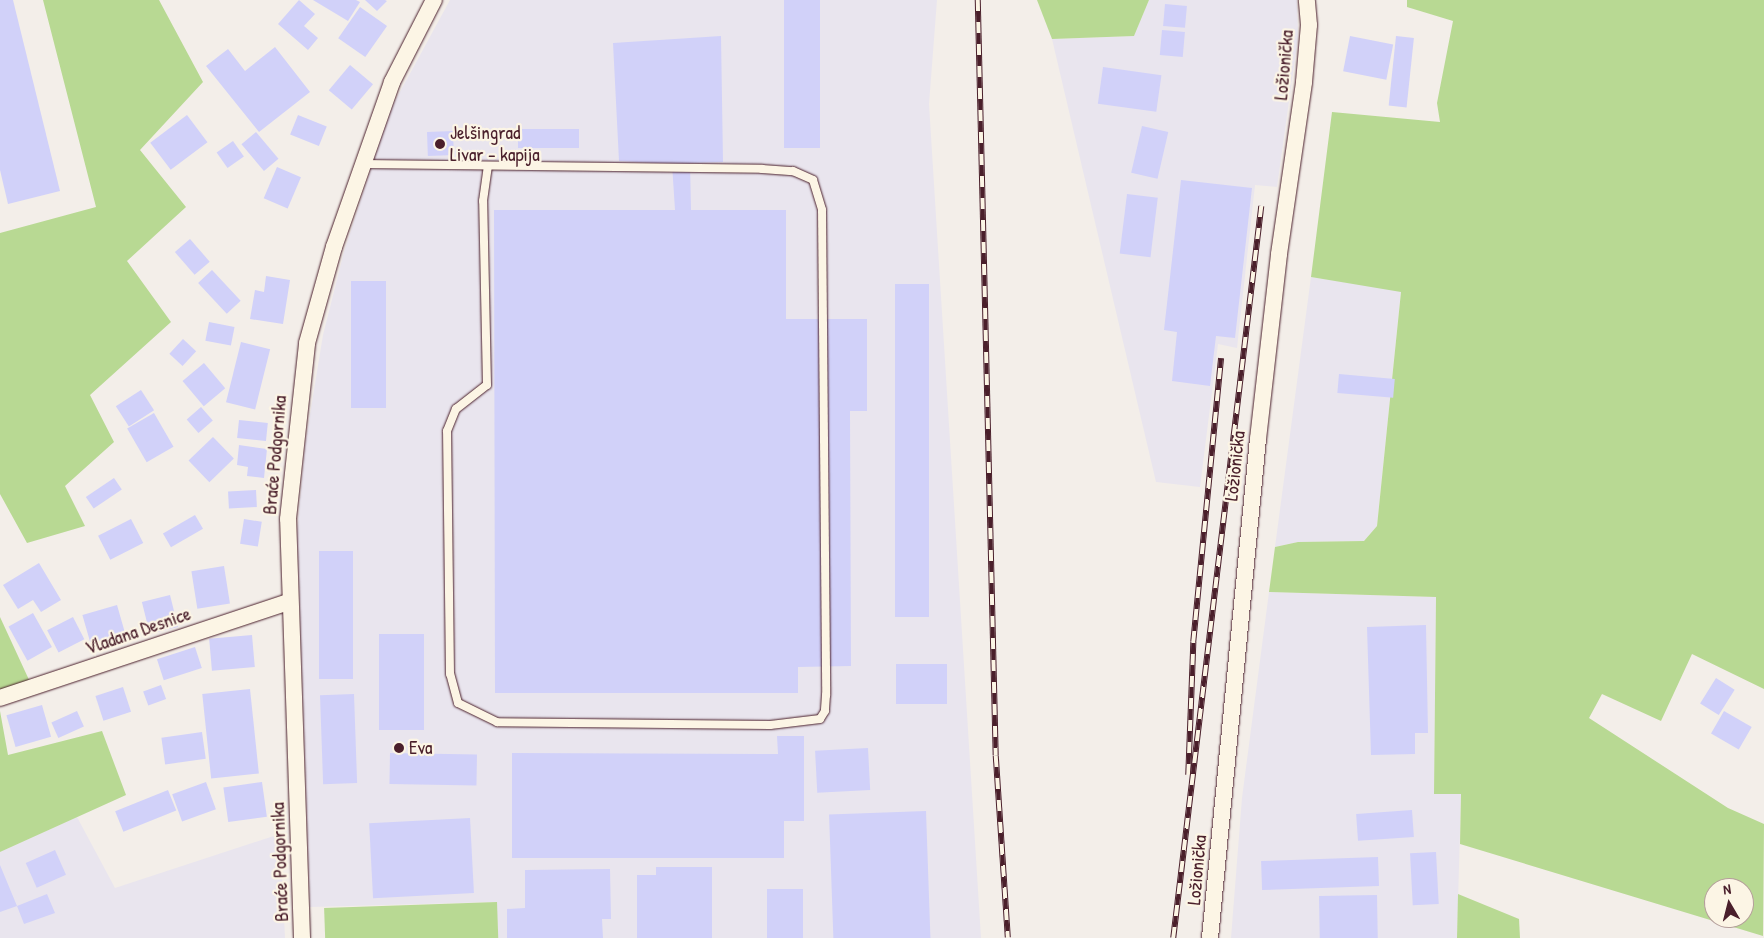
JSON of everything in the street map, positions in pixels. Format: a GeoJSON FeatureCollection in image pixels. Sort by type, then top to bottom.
{"type":"FeatureCollection","features":[{"type":"Feature","properties":{"kind":"street","name":"Braće Podgornika"},"geometry":{"type":"LineString","coordinates":[[302,938],[289,602],[288,518],[307,343],[334,247],[392,82],[434,0]]}},
{"type":"Feature","properties":{"kind":"street","name":"Ložionička"},"geometry":{"type":"LineString","coordinates":[[1210,938],[1267,360],[1304,82],[1309,25],[1307,0]]}},
{"type":"Feature","properties":{"kind":"street","name":"Vladana Desnice"},"geometry":{"type":"LineString","coordinates":[[0,698],[289,602]]}},
{"type":"Feature","properties":{"kind":"lane"},"geometry":{"type":"LineString","coordinates":[[363,164],[762,168],[793,171],[813,180],[822,210],[826,695],[825,711],[820,719],[770,725],[497,722],[458,704],[450,674],[447,430],[456,409],[487,386],[482,201],[488,166]]}},
{"type":"Feature","properties":{"kind":"shaded area"},"geometry":{"type":"Polygon","coordinates":[[[450,0],[937,0],[929,104],[981,938],[498,938],[496,902],[310,907],[297,532],[305,445],[323,335],[344,252],[389,112],[450,0]]]}},
{"type":"Feature","properties":{"kind":"shaded area"},"geometry":{"type":"Polygon","coordinates":[[[1149,0],[1297,0],[1298,37],[1277,187],[1255,185],[1237,348],[1218,344],[1200,487],[1156,482],[1052,39],[1134,36],[1149,0]]]}},
{"type":"Feature","properties":{"kind":"shaded area"},"geometry":{"type":"Polygon","coordinates":[[[1311,277],[1401,291],[1377,526],[1364,541],[1298,542],[1275,547],[1311,277]]]}},
{"type":"Feature","properties":{"kind":"shaded area"},"geometry":{"type":"Polygon","coordinates":[[[1269,592],[1436,597],[1434,794],[1461,794],[1457,938],[1231,938],[1242,798],[1269,592]]]}},
{"type":"Feature","properties":{"kind":"shaded area"},"geometry":{"type":"Polygon","coordinates":[[[77,817],[115,888],[280,834],[285,938],[0,938],[0,852],[77,817]]]}},
{"type":"Feature","properties":{"kind":"green space"},"geometry":{"type":"Polygon","coordinates":[[[43,0],[159,0],[203,82],[140,150],[186,207],[127,261],[171,322],[90,395],[114,442],[65,486],[85,526],[27,543],[0,494],[0,233],[96,207],[43,0]]]}},
{"type":"Feature","properties":{"kind":"green space"},"geometry":{"type":"Polygon","coordinates":[[[1037,0],[1149,0],[1134,36],[1052,39],[1037,0]]]}},
{"type":"Feature","properties":{"kind":"green space"},"geometry":{"type":"Polygon","coordinates":[[[1407,0],[1764,0],[1764,689],[1692,654],[1661,721],[1602,694],[1589,718],[1728,808],[1764,824],[1763,936],[1737,928],[1754,928],[1754,878],[1704,878],[1704,918],[1460,844],[1461,794],[1434,794],[1436,597],[1269,592],[1275,547],[1298,542],[1364,541],[1377,526],[1401,292],[1311,277],[1332,112],[1440,122],[1437,103],[1453,21],[1407,7],[1407,0]]]}},
{"type":"Feature","properties":{"kind":"green space"},"geometry":{"type":"Polygon","coordinates":[[[0,617],[30,682],[0,690],[0,617]]]}},
{"type":"Feature","properties":{"kind":"green space"},"geometry":{"type":"Polygon","coordinates":[[[0,711],[8,755],[102,731],[126,795],[0,852],[0,711]]]}},
{"type":"Feature","properties":{"kind":"green space"},"geometry":{"type":"Polygon","coordinates":[[[1458,894],[1519,919],[1520,938],[1457,938],[1458,894]]]}},
{"type":"Feature","properties":{"kind":"green space"},"geometry":{"type":"Polygon","coordinates":[[[497,902],[498,938],[325,938],[324,908],[497,902]]]}},
{"type":"Feature","properties":{"kind":"building"},"geometry":{"type":"Polygon","coordinates":[[[0,0],[13,0],[60,191],[8,204],[0,170],[0,0]]]}},
{"type":"Feature","properties":{"kind":"building"},"geometry":{"type":"Polygon","coordinates":[[[299,0],[315,14],[304,26],[318,38],[308,50],[278,24],[299,0]]]}},
{"type":"Feature","properties":{"kind":"building"},"geometry":{"type":"Polygon","coordinates":[[[313,0],[356,0],[360,2],[348,21],[313,0]]]}},
{"type":"Feature","properties":{"kind":"building"},"geometry":{"type":"Polygon","coordinates":[[[365,0],[385,0],[387,1],[377,11],[365,0]]]}},
{"type":"Feature","properties":{"kind":"building"},"geometry":{"type":"Polygon","coordinates":[[[784,0],[820,0],[820,148],[784,148],[784,0]]]}},
{"type":"Feature","properties":{"kind":"building"},"geometry":{"type":"Polygon","coordinates":[[[1165,4],[1187,6],[1185,28],[1163,26],[1165,4]]]}},
{"type":"Feature","properties":{"kind":"building"},"geometry":{"type":"Polygon","coordinates":[[[360,7],[387,26],[365,57],[338,38],[360,7]]]}},
{"type":"Feature","properties":{"kind":"building"},"geometry":{"type":"Polygon","coordinates":[[[1162,30],[1185,32],[1183,57],[1160,55],[1162,30]]]}},
{"type":"Feature","properties":{"kind":"building"},"geometry":{"type":"Polygon","coordinates":[[[721,36],[723,162],[690,163],[691,210],[786,210],[786,319],[867,319],[867,411],[850,411],[851,666],[798,667],[798,693],[495,693],[494,210],[675,210],[672,164],[619,161],[613,43],[721,36]]]}},
{"type":"Feature","properties":{"kind":"building"},"geometry":{"type":"Polygon","coordinates":[[[1350,36],[1393,44],[1386,80],[1343,71],[1350,36]]]}},
{"type":"Feature","properties":{"kind":"building"},"geometry":{"type":"Polygon","coordinates":[[[1396,36],[1414,38],[1407,107],[1389,106],[1396,36]]]}},
{"type":"Feature","properties":{"kind":"building"},"geometry":{"type":"Polygon","coordinates":[[[275,47],[310,92],[259,132],[206,66],[228,49],[245,71],[275,47]]]}},
{"type":"Feature","properties":{"kind":"building"},"geometry":{"type":"Polygon","coordinates":[[[350,65],[373,84],[352,110],[329,90],[350,65]]]}},
{"type":"Feature","properties":{"kind":"building"},"geometry":{"type":"Polygon","coordinates":[[[1103,67],[1161,75],[1156,112],[1098,104],[1103,67]]]}},
{"type":"Feature","properties":{"kind":"building"},"geometry":{"type":"Polygon","coordinates":[[[187,115],[207,142],[171,170],[150,143],[187,115]]]}},
{"type":"Feature","properties":{"kind":"building"},"geometry":{"type":"Polygon","coordinates":[[[298,115],[327,127],[319,146],[290,134],[298,115]]]}},
{"type":"Feature","properties":{"kind":"building"},"geometry":{"type":"Polygon","coordinates":[[[1142,126],[1168,132],[1158,179],[1131,173],[1142,126]]]}},
{"type":"Feature","properties":{"kind":"building"},"geometry":{"type":"Polygon","coordinates":[[[518,129],[579,129],[579,148],[518,148],[518,129]]]}},
{"type":"Feature","properties":{"kind":"building","name":"Jelšingrad Livar - kapija"},"geometry":{"type":"Polygon","coordinates":[[[453,131],[454,155],[428,156],[427,132],[453,131]]]}},
{"type":"Feature","properties":{"kind":"building"},"geometry":{"type":"Polygon","coordinates":[[[256,132],[278,159],[264,171],[241,144],[256,132]]]}},
{"type":"Feature","properties":{"kind":"building"},"geometry":{"type":"Polygon","coordinates":[[[233,141],[244,157],[228,168],[217,152],[233,141]]]}},
{"type":"Feature","properties":{"kind":"building"},"geometry":{"type":"Polygon","coordinates":[[[277,167],[301,177],[288,208],[264,198],[277,167]]]}},
{"type":"Feature","properties":{"kind":"building"},"geometry":{"type":"Polygon","coordinates":[[[1181,180],[1252,188],[1235,338],[1216,336],[1210,386],[1172,381],[1177,332],[1164,330],[1181,180]]]}},
{"type":"Feature","properties":{"kind":"building"},"geometry":{"type":"Polygon","coordinates":[[[1127,194],[1158,198],[1150,257],[1120,254],[1127,194]]]}},
{"type":"Feature","properties":{"kind":"building"},"geometry":{"type":"Polygon","coordinates":[[[190,239],[210,262],[195,275],[175,252],[190,239]]]}},
{"type":"Feature","properties":{"kind":"building"},"geometry":{"type":"Polygon","coordinates":[[[212,270],[241,301],[227,314],[198,283],[212,270]]]}},
{"type":"Feature","properties":{"kind":"building"},"geometry":{"type":"Polygon","coordinates":[[[266,276],[290,280],[283,324],[250,319],[255,290],[264,292],[266,276]]]}},
{"type":"Feature","properties":{"kind":"building"},"geometry":{"type":"Polygon","coordinates":[[[351,281],[386,281],[386,408],[351,408],[351,281]]]}},
{"type":"Feature","properties":{"kind":"building"},"geometry":{"type":"Polygon","coordinates":[[[895,284],[929,284],[929,617],[895,617],[895,284]]]}},
{"type":"Feature","properties":{"kind":"building"},"geometry":{"type":"Polygon","coordinates":[[[209,322],[235,327],[231,346],[205,341],[209,322]]]}},
{"type":"Feature","properties":{"kind":"building"},"geometry":{"type":"Polygon","coordinates":[[[183,339],[196,351],[183,366],[169,354],[183,339]]]}},
{"type":"Feature","properties":{"kind":"building"},"geometry":{"type":"Polygon","coordinates":[[[241,342],[270,349],[255,409],[226,402],[241,342]]]}},
{"type":"Feature","properties":{"kind":"building"},"geometry":{"type":"Polygon","coordinates":[[[204,363],[225,388],[204,406],[183,381],[204,363]]]}},
{"type":"Feature","properties":{"kind":"building"},"geometry":{"type":"Polygon","coordinates":[[[1339,374],[1395,379],[1393,398],[1337,393],[1339,374]]]}},
{"type":"Feature","properties":{"kind":"building"},"geometry":{"type":"Polygon","coordinates":[[[141,390],[154,410],[129,426],[116,406],[141,390]]]}},
{"type":"Feature","properties":{"kind":"building"},"geometry":{"type":"Polygon","coordinates":[[[201,407],[213,421],[198,433],[187,419],[201,407]]]}},
{"type":"Feature","properties":{"kind":"building"},"geometry":{"type":"Polygon","coordinates":[[[154,413],[174,447],[147,462],[127,428],[154,413]]]}},
{"type":"Feature","properties":{"kind":"building"},"geometry":{"type":"Polygon","coordinates":[[[239,420],[268,423],[266,441],[237,438],[239,420]]]}},
{"type":"Feature","properties":{"kind":"building"},"geometry":{"type":"Polygon","coordinates":[[[213,437],[234,459],[209,482],[189,461],[213,437]]]}},
{"type":"Feature","properties":{"kind":"building"},"geometry":{"type":"Polygon","coordinates":[[[239,445],[267,449],[264,478],[247,476],[248,467],[237,465],[239,445]]]}},
{"type":"Feature","properties":{"kind":"building"},"geometry":{"type":"Polygon","coordinates":[[[114,478],[122,490],[94,509],[86,497],[114,478]]]}},
{"type":"Feature","properties":{"kind":"building"},"geometry":{"type":"Polygon","coordinates":[[[256,490],[257,507],[229,508],[228,491],[256,490]]]}},
{"type":"Feature","properties":{"kind":"building"},"geometry":{"type":"Polygon","coordinates":[[[195,515],[203,529],[171,547],[163,534],[195,515]]]}},
{"type":"Feature","properties":{"kind":"building"},"geometry":{"type":"Polygon","coordinates":[[[131,519],[143,543],[110,560],[98,536],[131,519]]]}},
{"type":"Feature","properties":{"kind":"building"},"geometry":{"type":"Polygon","coordinates":[[[244,519],[262,522],[258,547],[240,544],[244,519]]]}},
{"type":"Feature","properties":{"kind":"building"},"geometry":{"type":"Polygon","coordinates":[[[319,551],[353,551],[353,679],[319,679],[319,551]]]}},
{"type":"Feature","properties":{"kind":"building"},"geometry":{"type":"Polygon","coordinates":[[[39,563],[61,600],[41,612],[33,600],[18,609],[3,585],[39,563]]]}},
{"type":"Feature","properties":{"kind":"building"},"geometry":{"type":"Polygon","coordinates":[[[224,566],[230,604],[197,609],[191,571],[224,566]]]}},
{"type":"Feature","properties":{"kind":"building"},"geometry":{"type":"Polygon","coordinates":[[[170,595],[178,627],[150,634],[142,602],[170,595]]]}},
{"type":"Feature","properties":{"kind":"building"},"geometry":{"type":"Polygon","coordinates":[[[117,605],[126,636],[91,646],[82,615],[117,605]]]}},
{"type":"Feature","properties":{"kind":"building"},"geometry":{"type":"Polygon","coordinates":[[[33,613],[52,647],[27,661],[9,627],[33,613]]]}},
{"type":"Feature","properties":{"kind":"building"},"geometry":{"type":"Polygon","coordinates":[[[73,617],[84,639],[59,652],[47,630],[73,617]]]}},
{"type":"Feature","properties":{"kind":"building"},"geometry":{"type":"Polygon","coordinates":[[[1426,625],[1428,733],[1415,733],[1415,754],[1371,755],[1367,627],[1426,625]]]}},
{"type":"Feature","properties":{"kind":"building"},"geometry":{"type":"Polygon","coordinates":[[[379,634],[424,634],[424,730],[379,730],[379,634]]]}},
{"type":"Feature","properties":{"kind":"building"},"geometry":{"type":"Polygon","coordinates":[[[252,635],[255,667],[212,671],[209,639],[252,635]]]}},
{"type":"Feature","properties":{"kind":"building"},"geometry":{"type":"Polygon","coordinates":[[[195,647],[202,668],[164,680],[157,659],[195,647]]]}},
{"type":"Feature","properties":{"kind":"building"},"geometry":{"type":"Polygon","coordinates":[[[896,664],[947,664],[947,704],[896,704],[896,664]]]}},
{"type":"Feature","properties":{"kind":"building"},"geometry":{"type":"Polygon","coordinates":[[[1716,678],[1735,690],[1719,715],[1700,703],[1716,678]]]}},
{"type":"Feature","properties":{"kind":"building"},"geometry":{"type":"Polygon","coordinates":[[[161,685],[166,699],[148,706],[143,691],[161,685]]]}},
{"type":"Feature","properties":{"kind":"building"},"geometry":{"type":"Polygon","coordinates":[[[123,687],[131,712],[103,721],[95,696],[123,687]]]}},
{"type":"Feature","properties":{"kind":"building"},"geometry":{"type":"Polygon","coordinates":[[[250,689],[259,774],[211,779],[202,694],[250,689]]]}},
{"type":"Feature","properties":{"kind":"building"},"geometry":{"type":"Polygon","coordinates":[[[354,694],[357,783],[323,784],[320,695],[354,694]]]}},
{"type":"Feature","properties":{"kind":"building"},"geometry":{"type":"Polygon","coordinates":[[[42,705],[51,737],[16,747],[6,715],[42,705]]]}},
{"type":"Feature","properties":{"kind":"building"},"geometry":{"type":"Polygon","coordinates":[[[77,711],[84,727],[58,738],[51,722],[77,711]]]}},
{"type":"Feature","properties":{"kind":"building"},"geometry":{"type":"Polygon","coordinates":[[[1724,711],[1752,727],[1739,750],[1711,734],[1724,711]]]}},
{"type":"Feature","properties":{"kind":"building"},"geometry":{"type":"Polygon","coordinates":[[[202,732],[206,759],[165,764],[161,738],[202,732]]]}},
{"type":"Feature","properties":{"kind":"building"},"geometry":{"type":"Polygon","coordinates":[[[777,736],[804,736],[804,821],[784,821],[784,858],[512,858],[512,753],[778,754],[777,736]]]}},
{"type":"Feature","properties":{"kind":"building"},"geometry":{"type":"Polygon","coordinates":[[[868,748],[870,790],[817,793],[815,751],[868,748]]]}},
{"type":"Feature","properties":{"kind":"building"},"geometry":{"type":"Polygon","coordinates":[[[390,753],[477,755],[476,786],[389,784],[390,753]]]}},
{"type":"Feature","properties":{"kind":"building"},"geometry":{"type":"Polygon","coordinates":[[[206,782],[216,809],[182,822],[172,794],[206,782]]]}},
{"type":"Feature","properties":{"kind":"building"},"geometry":{"type":"Polygon","coordinates":[[[262,782],[267,817],[228,822],[223,787],[262,782]]]}},
{"type":"Feature","properties":{"kind":"building"},"geometry":{"type":"Polygon","coordinates":[[[168,790],[176,810],[123,832],[115,811],[168,790]]]}},
{"type":"Feature","properties":{"kind":"building"},"geometry":{"type":"Polygon","coordinates":[[[1412,810],[1414,837],[1358,841],[1356,814],[1412,810]]]}},
{"type":"Feature","properties":{"kind":"building"},"geometry":{"type":"Polygon","coordinates":[[[926,811],[930,938],[833,938],[829,814],[926,811]]]}},
{"type":"Feature","properties":{"kind":"building"},"geometry":{"type":"Polygon","coordinates":[[[470,818],[474,893],[373,898],[369,823],[470,818]]]}},
{"type":"Feature","properties":{"kind":"building"},"geometry":{"type":"Polygon","coordinates":[[[55,850],[66,875],[37,888],[26,863],[55,850]]]}},
{"type":"Feature","properties":{"kind":"building"},"geometry":{"type":"Polygon","coordinates":[[[1436,852],[1439,904],[1413,905],[1410,853],[1436,852]]]}},
{"type":"Feature","properties":{"kind":"building"},"geometry":{"type":"Polygon","coordinates":[[[1378,857],[1379,886],[1262,890],[1261,861],[1378,857]]]}},
{"type":"Feature","properties":{"kind":"building"},"geometry":{"type":"Polygon","coordinates":[[[0,865],[17,906],[0,912],[0,865]]]}},
{"type":"Feature","properties":{"kind":"building"},"geometry":{"type":"Polygon","coordinates":[[[656,867],[712,867],[712,938],[637,938],[637,875],[656,875],[656,867]]]}},
{"type":"Feature","properties":{"kind":"building"},"geometry":{"type":"Polygon","coordinates":[[[610,869],[611,919],[602,919],[603,938],[507,938],[507,909],[525,908],[525,870],[610,869]]]}},
{"type":"Feature","properties":{"kind":"building"},"geometry":{"type":"Polygon","coordinates":[[[767,889],[803,889],[803,938],[767,938],[767,889]]]}},
{"type":"Feature","properties":{"kind":"building"},"geometry":{"type":"Polygon","coordinates":[[[47,894],[55,913],[24,924],[17,906],[47,894]]]}},
{"type":"Feature","properties":{"kind":"building"},"geometry":{"type":"Polygon","coordinates":[[[1377,895],[1378,938],[1320,938],[1319,896],[1377,895]]]}},
{"type":"Feature","properties":{"kind":"railway"},"geometry":{"type":"LineString","coordinates":[[978,0],[996,756],[1008,938]]}},
{"type":"Feature","properties":{"kind":"railway"},"geometry":{"type":"LineString","coordinates":[[1173,938],[1261,206]]}},
{"type":"Feature","properties":{"kind":"railway"},"geometry":{"type":"LineString","coordinates":[[1188,775],[1193,642],[1221,358]]}},
{"type":"Feature","properties":{"kind":"place","name":"Jelšingrad Livar - kapija"},"geometry":{"type":"Point","coordinates":[440,144]}},
{"type":"Feature","properties":{"kind":"place","name":"Eva"},"geometry":{"type":"Point","coordinates":[399,748]}}]}
